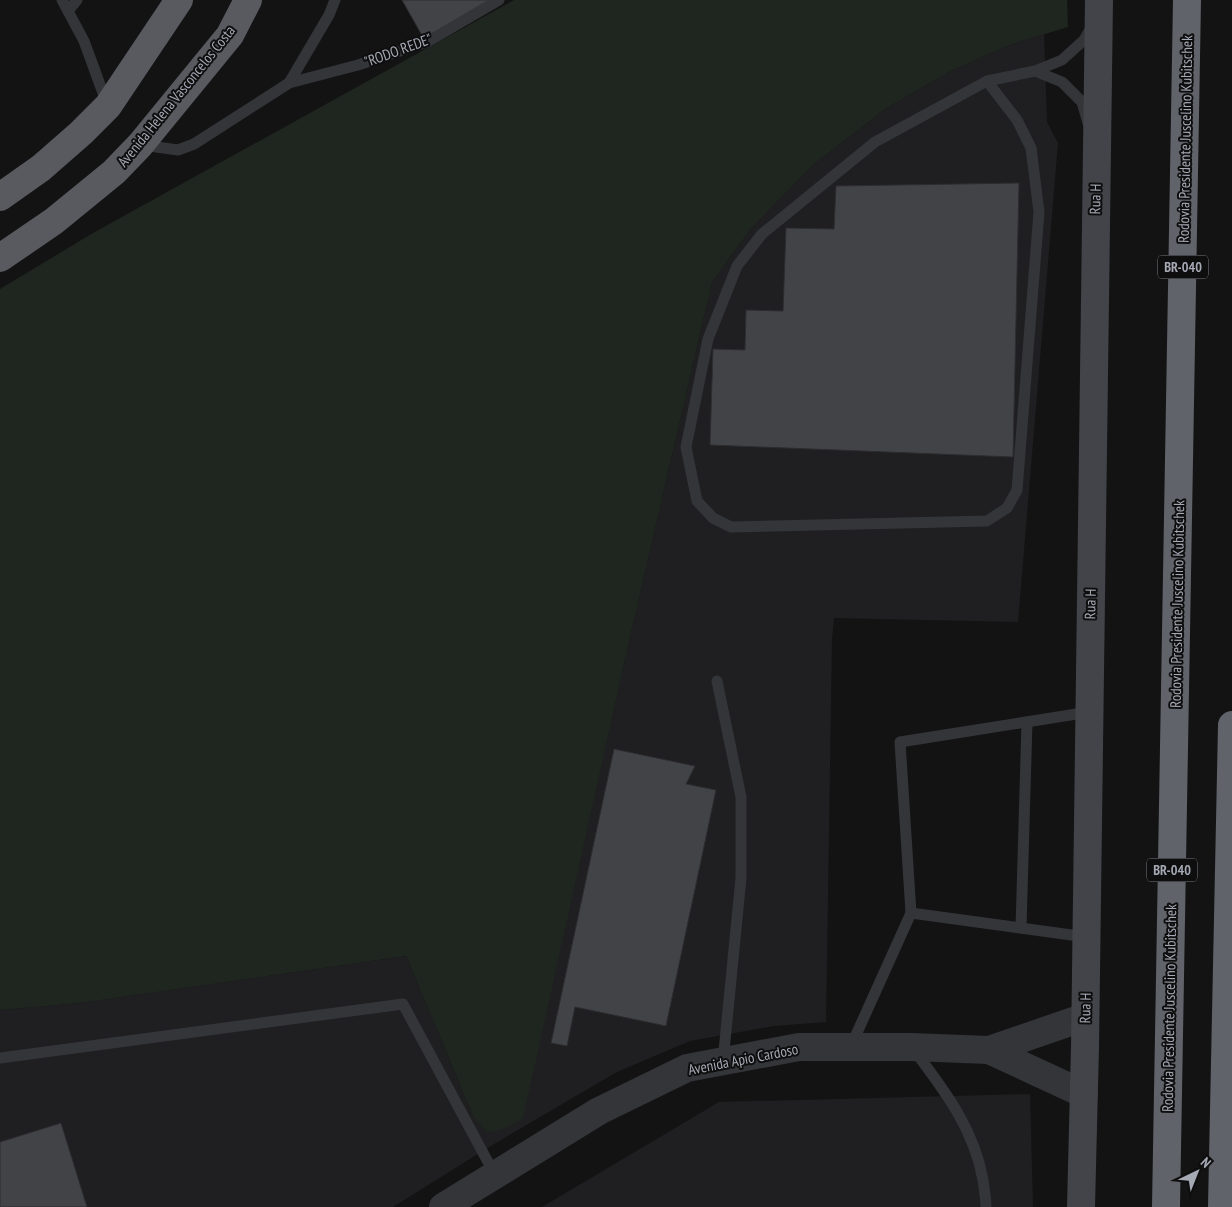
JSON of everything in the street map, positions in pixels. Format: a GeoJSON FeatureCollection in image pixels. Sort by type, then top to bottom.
{"type":"FeatureCollection","features":[{"type":"Feature","properties":{"kind":"highway"},"geometry":{"type":"LineString","coordinates":[[0,197],[41,168],[81,134],[108,106],[179,0]]}},
{"type":"Feature","properties":{"kind":"highway","name":"Avenida Helena Vasconcelos Costa"},"geometry":{"type":"LineString","coordinates":[[0,258],[54,221],[114,172],[140,145],[230,35],[248,0]]}},
{"type":"Feature","properties":{"kind":"highway","name":"Rodovia Presidente Juscelino Kubitschek"},"geometry":{"type":"LineString","coordinates":[[1166,1207],[1187,0]]}},
{"type":"Feature","properties":{"kind":"highway"},"geometry":{"type":"LineString","coordinates":[[1222,1207],[1232,724]]}},
{"type":"Feature","properties":{"kind":"main road","name":"Rua H"},"geometry":{"type":"LineString","coordinates":[[1081,1207],[1098,8]]}},
{"type":"Feature","properties":{"kind":"street","name":"Avenida Apio Cardoso"},"geometry":{"type":"LineString","coordinates":[[443,1207],[598,1111],[687,1068],[799,1047],[911,1047],[989,1050],[1085,1017]]}},
{"type":"Feature","properties":{"kind":"street","name":"Avenida Apio Cardoso"},"geometry":{"type":"LineString","coordinates":[[989,1050],[1084,1094]]}},
{"type":"Feature","properties":{"kind":"lane"},"geometry":{"type":"LineString","coordinates":[[62,0],[84,41],[108,106]]}},
{"type":"Feature","properties":{"kind":"lane"},"geometry":{"type":"LineString","coordinates":[[68,11],[77,0]]}},
{"type":"Feature","properties":{"kind":"lane","name":"\"RODO REDE\""},"geometry":{"type":"LineString","coordinates":[[289,83],[329,15],[335,0]]}},
{"type":"Feature","properties":{"kind":"lane","name":"\"RODO REDE\""},"geometry":{"type":"LineString","coordinates":[[140,145],[178,150],[194,144],[289,83],[427,42],[500,0]]}},
{"type":"Feature","properties":{"kind":"lane"},"geometry":{"type":"LineString","coordinates":[[987,82],[1017,120],[1031,148],[1039,212],[1017,490],[1007,508],[987,521],[731,527],[713,518],[697,501],[686,447],[708,339],[737,266],[762,234],[875,142],[987,82],[1036,71],[1062,60],[1084,40],[1098,8]]}},
{"type":"Feature","properties":{"kind":"lane"},"geometry":{"type":"LineString","coordinates":[[1036,71],[1062,82],[1082,102],[1096,147]]}},
{"type":"Feature","properties":{"kind":"lane"},"geometry":{"type":"LineString","coordinates":[[717,681],[742,797],[741,878],[723,1061]]}},
{"type":"Feature","properties":{"kind":"lane"},"geometry":{"type":"LineString","coordinates":[[850,1047],[911,913],[900,742],[1089,712]]}},
{"type":"Feature","properties":{"kind":"lane"},"geometry":{"type":"LineString","coordinates":[[1020,928],[1026,722]]}},
{"type":"Feature","properties":{"kind":"lane"},"geometry":{"type":"LineString","coordinates":[[911,913],[1086,936]]}},
{"type":"Feature","properties":{"kind":"lane"},"geometry":{"type":"LineString","coordinates":[[0,1058],[403,1004],[495,1175]]}},
{"type":"Feature","properties":{"kind":"lane"},"geometry":{"type":"LineString","coordinates":[[911,1047],[935,1078],[965,1123],[979,1159],[986,1204],[975,1207]]}},
{"type":"Feature","properties":{"kind":"shaded area"},"geometry":{"type":"Polygon","coordinates":[[[514,0],[1067,0],[1068,27],[1012,44],[951,71],[885,109],[812,166],[750,230],[712,282],[631,633],[523,1118],[506,1128],[487,1132],[474,1118],[406,956],[80,1003],[0,1010],[0,289],[93,233],[514,0]]]}},
{"type":"Feature","properties":{"kind":"shaded area"},"geometry":{"type":"Polygon","coordinates":[[[1044,34],[1047,122],[1058,143],[1018,622],[834,618],[832,639],[826,1022],[774,1026],[690,1041],[617,1072],[489,1147],[393,1207],[0,1207],[0,1010],[80,1003],[406,956],[474,1118],[522,1118],[712,282],[750,230],[812,166],[885,109],[951,71],[1012,44],[1044,34]]]}},
{"type":"Feature","properties":{"kind":"shaded area"},"geometry":{"type":"Polygon","coordinates":[[[1030,1094],[1033,1207],[542,1207],[719,1102],[1030,1094]]]}},
{"type":"Feature","properties":{"kind":"building"},"geometry":{"type":"Polygon","coordinates":[[[402,0],[494,0],[424,39],[402,0]]]}},
{"type":"Feature","properties":{"kind":"building"},"geometry":{"type":"Polygon","coordinates":[[[1019,183],[1013,457],[710,445],[713,349],[745,350],[746,310],[783,311],[786,228],[834,229],[836,186],[1019,183]]]}},
{"type":"Feature","properties":{"kind":"building"},"geometry":{"type":"Polygon","coordinates":[[[614,749],[695,766],[686,784],[716,790],[666,1026],[575,1007],[567,1046],[551,1043],[614,749]]]}},
{"type":"Feature","properties":{"kind":"building"},"geometry":{"type":"Polygon","coordinates":[[[61,1123],[87,1207],[0,1207],[0,1142],[61,1123]]]}}]}
